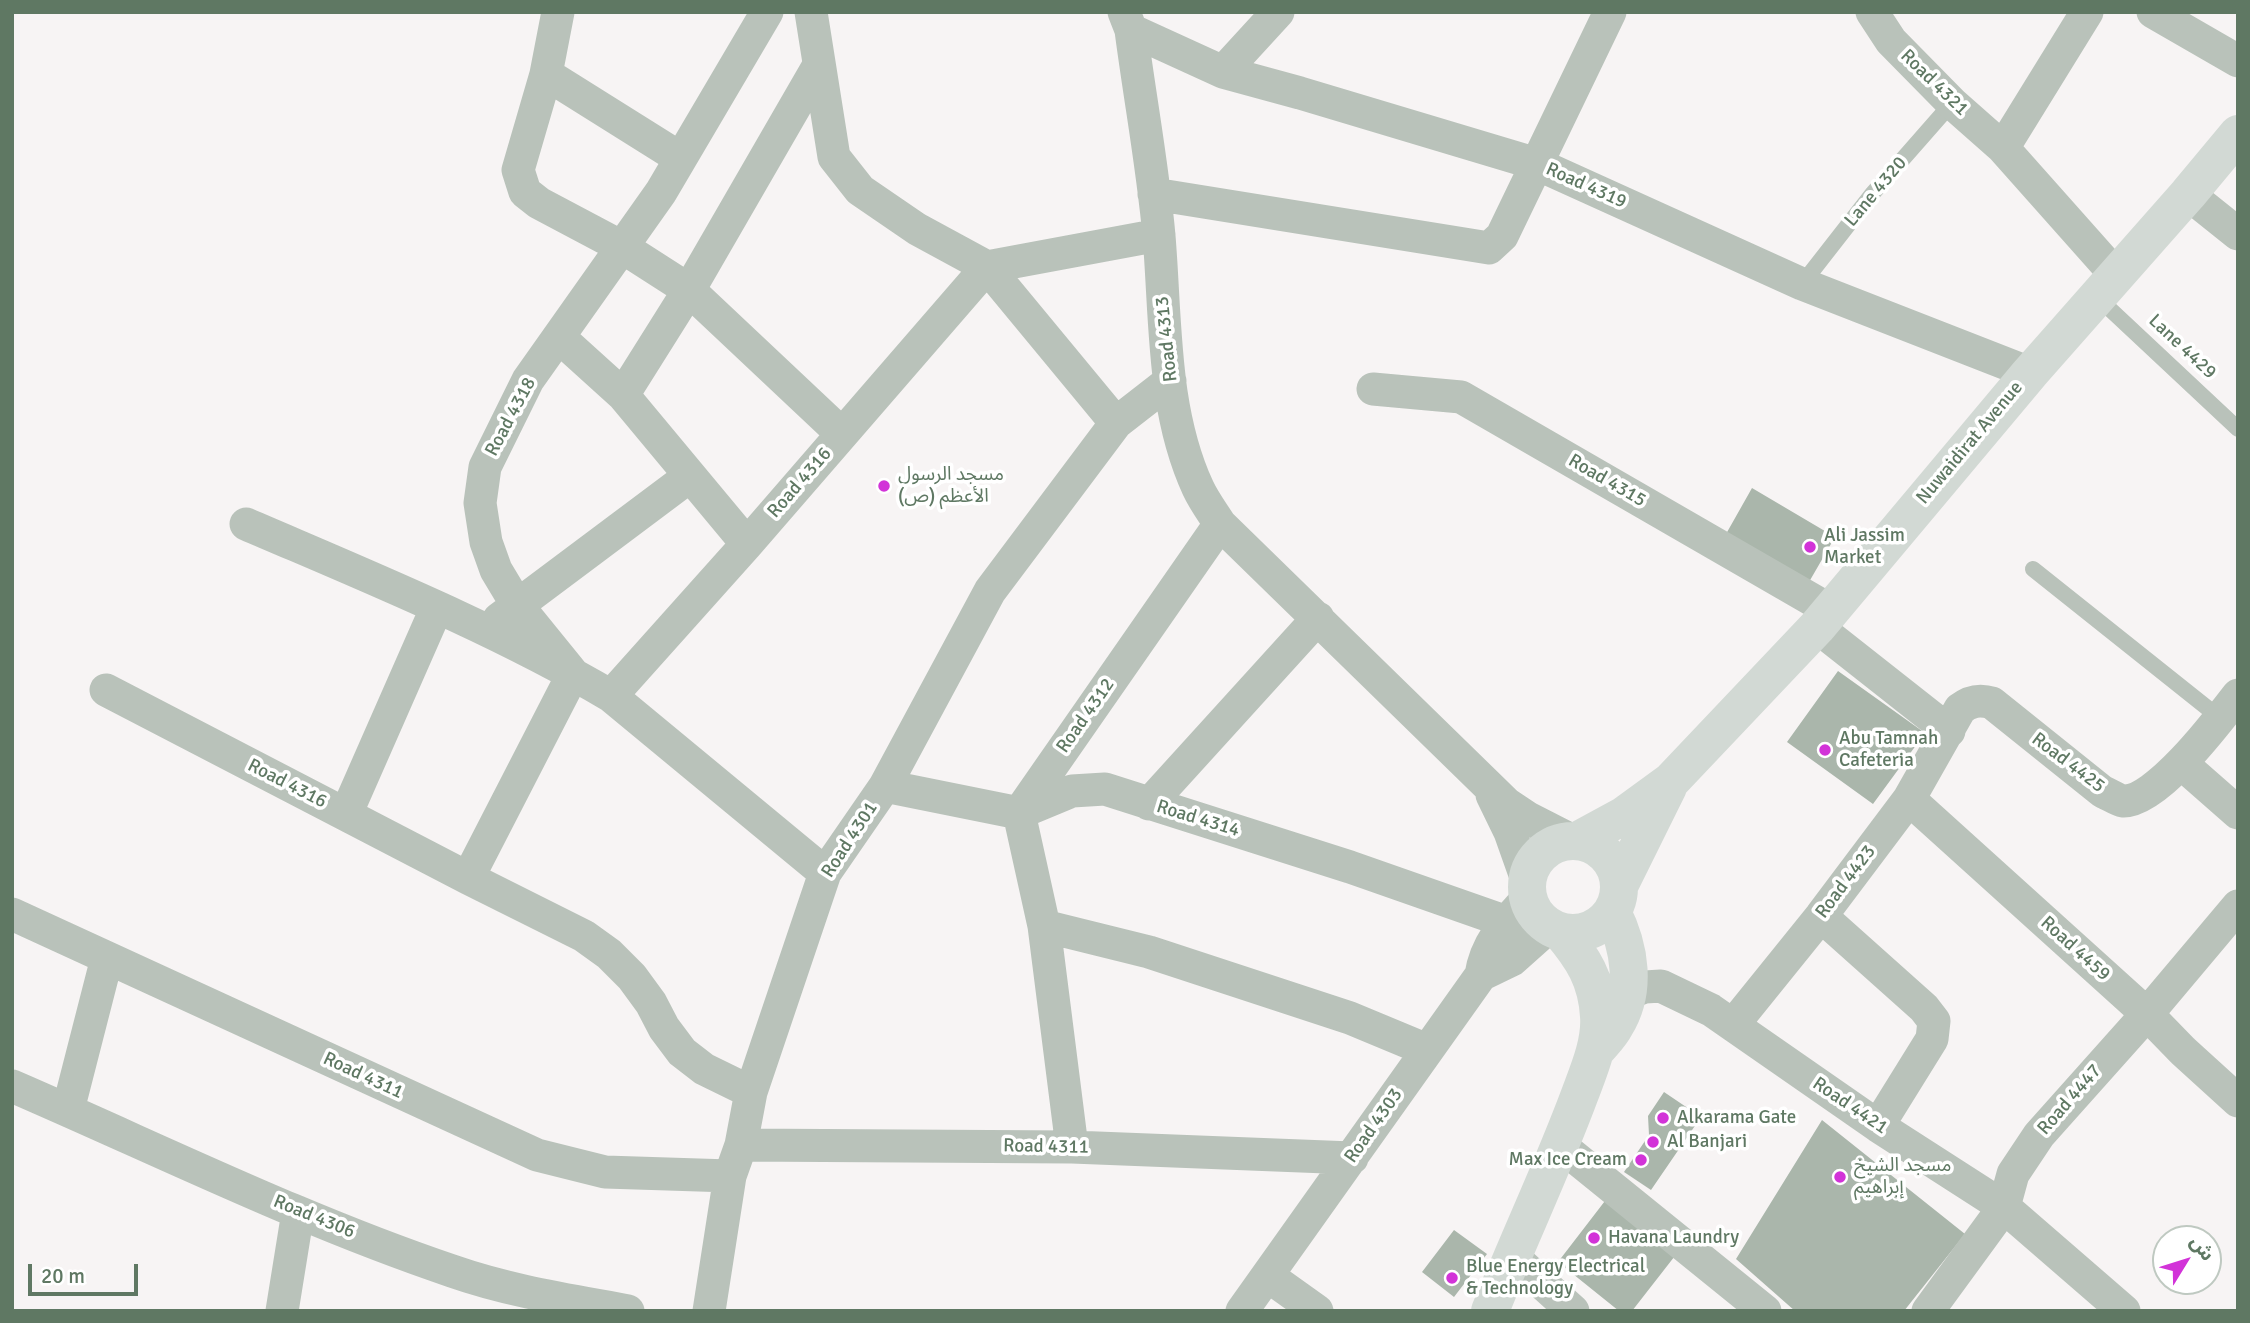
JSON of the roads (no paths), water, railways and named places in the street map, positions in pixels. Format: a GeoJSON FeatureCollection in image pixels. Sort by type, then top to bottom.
{"type":"FeatureCollection","features":[{"type":"Feature","properties":{"kind":"street"},"geometry":{"type":"LineString","coordinates":[[558,12],[545,74],[518,170],[525,192],[540,203],[622,247],[690,290],[842,434]]}},
{"type":"Feature","properties":{"kind":"street","name":"Road 4318"},"geometry":{"type":"LineString","coordinates":[[573,674],[517,606],[496,570],[486,542],[480,503],[485,467],[528,380],[661,192],[767,12]]}},
{"type":"Feature","properties":{"kind":"street"},"geometry":{"type":"LineString","coordinates":[[811,12],[834,157],[860,190],[917,229],[988,267],[1116,423]]}},
{"type":"Feature","properties":{"kind":"street"},"geometry":{"type":"LineString","coordinates":[[1223,72],[1278,12]]}},
{"type":"Feature","properties":{"kind":"street"},"geometry":{"type":"LineString","coordinates":[[1154,194],[1489,248],[1502,236],[1610,12]]}},
{"type":"Feature","properties":{"kind":"street","name":"Road 4321"},"geometry":{"type":"LineString","coordinates":[[1872,12],[1891,41],[1952,103],[2003,148],[2106,285]]}},
{"type":"Feature","properties":{"kind":"street"},"geometry":{"type":"LineString","coordinates":[[2003,148],[2087,12]]}},
{"type":"Feature","properties":{"kind":"street"},"geometry":{"type":"LineString","coordinates":[[2153,12],[2238,61]]}},
{"type":"Feature","properties":{"kind":"street","name":"Road 4319"},"geometry":{"type":"LineString","coordinates":[[1127,21],[1223,72],[1537,164],[1802,284],[2029,373]]}},
{"type":"Feature","properties":{"kind":"street","name":"Road 4313"},"geometry":{"type":"LineString","coordinates":[[1127,21],[1159,235],[1164,329],[1170,380],[1183,447],[1199,489],[1220,524],[1507,804],[1528,818],[1575,841]]}},
{"type":"Feature","properties":{"kind":"street"},"geometry":{"type":"LineString","coordinates":[[623,395],[690,290],[819,65]]}},
{"type":"Feature","properties":{"kind":"street"},"geometry":{"type":"LineString","coordinates":[[545,74],[680,158]]}},
{"type":"Feature","properties":{"kind":"street","name":"Nuwaidirat Avenue"},"geometry":{"type":"LineString","coordinates":[[1575,841],[1623,816],[1671,781],[1824,618],[2029,373],[2238,134]]}},
{"type":"Feature","properties":{"kind":"street"},"geometry":{"type":"LineString","coordinates":[[2188,194],[2238,234]]}},
{"type":"Feature","properties":{"kind":"street"},"geometry":{"type":"LineString","coordinates":[[988,267],[1159,235]]}},
{"type":"Feature","properties":{"kind":"street","name":"Road 4316"},"geometry":{"type":"LineString","coordinates":[[611,696],[988,267]]}},
{"type":"Feature","properties":{"kind":"street"},"geometry":{"type":"LineString","coordinates":[[560,338],[623,395],[747,544]]}},
{"type":"Feature","properties":{"kind":"street","name":"Road 4301"},"geometry":{"type":"LineString","coordinates":[[709,1311],[730,1176],[741,1145],[751,1091],[825,873],[885,786],[990,591],[1116,423],[1170,380]]}},
{"type":"Feature","properties":{"kind":"street","name":"Road 4315"},"geometry":{"type":"LineString","coordinates":[[1373,389],[1461,397],[1824,618],[1949,731]]}},
{"type":"Feature","properties":{"kind":"street"},"geometry":{"type":"LineString","coordinates":[[483,630],[690,476]]}},
{"type":"Feature","properties":{"kind":"street","name":"Road 4318"},"geometry":{"type":"LineString","coordinates":[[246,524],[437,607],[573,674],[611,696],[825,873]]}},
{"type":"Feature","properties":{"kind":"street","name":"Road 4312"},"geometry":{"type":"LineString","coordinates":[[1019,813],[1220,524]]}},
{"type":"Feature","properties":{"kind":"street"},"geometry":{"type":"LineString","coordinates":[[346,814],[437,607]]}},
{"type":"Feature","properties":{"kind":"street"},"geometry":{"type":"LineString","coordinates":[[1149,804],[1318,618]]}},
{"type":"Feature","properties":{"kind":"street"},"geometry":{"type":"LineString","coordinates":[[468,878],[573,674]]}},
{"type":"Feature","properties":{"kind":"street","name":"Road 4316"},"geometry":{"type":"LineString","coordinates":[[106,690],[584,936],[609,954],[632,976],[682,1052],[704,1069],[751,1091]]}},
{"type":"Feature","properties":{"kind":"street","name":"Road 4425"},"geometry":{"type":"LineString","coordinates":[[1949,731],[1960,709],[1966,704],[1984,701],[1992,704],[2103,792],[2123,801],[2144,796],[2181,764],[2229,707]]}},
{"type":"Feature","properties":{"kind":"street","name":"Road 4423"},"geometry":{"type":"LineString","coordinates":[[1733,1026],[1821,916],[1909,799],[1949,731]]}},
{"type":"Feature","properties":{"kind":"street"},"geometry":{"type":"LineString","coordinates":[[2181,764],[2238,813]]}},
{"type":"Feature","properties":{"kind":"street","name":"Nuwaidirat Avenue"},"geometry":{"type":"LineString","coordinates":[[1615,899],[1671,781]]}},
{"type":"Feature","properties":{"kind":"street"},"geometry":{"type":"LineString","coordinates":[[885,786],[1019,813],[1044,926],[1072,1147]]}},
{"type":"Feature","properties":{"kind":"street","name":"Road 4313"},"geometry":{"type":"LineString","coordinates":[[1489,786],[1510,832],[1534,911]]}},
{"type":"Feature","properties":{"kind":"street","name":"Road 4314"},"geometry":{"type":"LineString","coordinates":[[1019,813],[1072,791],[1105,789],[1350,867],[1534,911]]}},
{"type":"Feature","properties":{"kind":"street","name":"Road 4459"},"geometry":{"type":"LineString","coordinates":[[1909,799],[2147,1014],[2238,1101]]}},
{"type":"Feature","properties":{"kind":"street"},"geometry":{"type":"LineString","coordinates":[[1490,1311],[1562,1146],[1595,1052],[1600,1019],[1595,987],[1581,956],[1534,911],[1532,864],[1543,852],[1557,843],[1575,841],[1590,844],[1602,851],[1616,873],[1615,899],[1628,951],[1628,993],[1616,1025],[1595,1052]]}},
{"type":"Feature","properties":{"kind":"street"},"geometry":{"type":"LineString","coordinates":[[1534,911],[1575,933],[1602,923],[1615,899]]}},
{"type":"Feature","properties":{"kind":"street","name":"Road 4447"},"geometry":{"type":"LineString","coordinates":[[1937,1307],[2004,1207],[2012,1174],[2039,1135],[2147,1014],[2238,906]]}},
{"type":"Feature","properties":{"kind":"street","name":"Road 4303"},"geometry":{"type":"LineString","coordinates":[[1242,1311],[1481,975],[1512,960],[1534,911]]}},
{"type":"Feature","properties":{"kind":"street","name":"Road 4311"},"geometry":{"type":"LineString","coordinates":[[12,914],[537,1155],[606,1172],[730,1176]]}},
{"type":"Feature","properties":{"kind":"street"},"geometry":{"type":"LineString","coordinates":[[1821,916],[1924,1008],[1934,1021],[1931,1039],[1878,1126]]}},
{"type":"Feature","properties":{"kind":"street"},"geometry":{"type":"LineString","coordinates":[[1044,926],[1173,960],[1350,1018],[1427,1050]]}},
{"type":"Feature","properties":{"kind":"street"},"geometry":{"type":"LineString","coordinates":[[68,1110],[107,958]]}},
{"type":"Feature","properties":{"kind":"street","name":"Road 4421"},"geometry":{"type":"LineString","coordinates":[[1628,993],[1645,987],[1661,986],[1703,1005],[1878,1126],[2004,1207],[2119,1309]]}},
{"type":"Feature","properties":{"kind":"street","name":"Road 4306"},"geometry":{"type":"LineString","coordinates":[[12,1086],[298,1212],[453,1272],[521,1291],[628,1311]]}},
{"type":"Feature","properties":{"kind":"street","name":"Road 4311"},"geometry":{"type":"LineString","coordinates":[[741,1145],[1072,1147],[1352,1158]]}},
{"type":"Feature","properties":{"kind":"street"},"geometry":{"type":"LineString","coordinates":[[1562,1146],[1765,1311]]}},
{"type":"Feature","properties":{"kind":"street"},"geometry":{"type":"LineString","coordinates":[[282,1311],[298,1212]]}},
{"type":"Feature","properties":{"kind":"street"},"geometry":{"type":"LineString","coordinates":[[1512,1256],[1573,1311]]}},
{"type":"Feature","properties":{"kind":"street"},"geometry":{"type":"LineString","coordinates":[[1268,1276],[1317,1311]]}},
{"type":"Feature","properties":{"kind":"lane","name":"Lane 4320"},"geometry":{"type":"LineString","coordinates":[[1802,284],[1873,193],[1952,103]]}},
{"type":"Feature","properties":{"kind":"lane","name":"Lane 4429"},"geometry":{"type":"LineString","coordinates":[[2106,285],[2238,429]]}},
{"type":"Feature","properties":{"kind":"lane","name":"Road 4425"},"geometry":{"type":"LineString","coordinates":[[2033,569],[2229,707]]}},
{"type":"Feature","properties":{"kind":"place","name":"مسجد الرسول الأعظم (ص)"},"geometry":{"type":"Point","coordinates":[884,486]}},
{"type":"Feature","properties":{"kind":"place","name":"Ali Jassim Market"},"geometry":{"type":"Point","coordinates":[1810,547]}},
{"type":"Feature","properties":{"kind":"place","name":"Abu Tamnah Cafeteria"},"geometry":{"type":"Point","coordinates":[1825,750]}},
{"type":"Feature","properties":{"kind":"place","name":"Alkarama Gate"},"geometry":{"type":"Point","coordinates":[1663,1118]}},
{"type":"Feature","properties":{"kind":"place","name":"Al Banjari"},"geometry":{"type":"Point","coordinates":[1653,1142]}},
{"type":"Feature","properties":{"kind":"place","name":"Max Ice Cream"},"geometry":{"type":"Point","coordinates":[1641,1160]}},
{"type":"Feature","properties":{"kind":"place","name":"مسجد الشيخ إبراهيم"},"geometry":{"type":"Point","coordinates":[1840,1177]}},
{"type":"Feature","properties":{"kind":"place","name":"Havana Laundry"},"geometry":{"type":"Point","coordinates":[1594,1238]}},
{"type":"Feature","properties":{"kind":"place","name":"Blue Energy Electrical & Technology"},"geometry":{"type":"Point","coordinates":[1452,1278]}}]}
